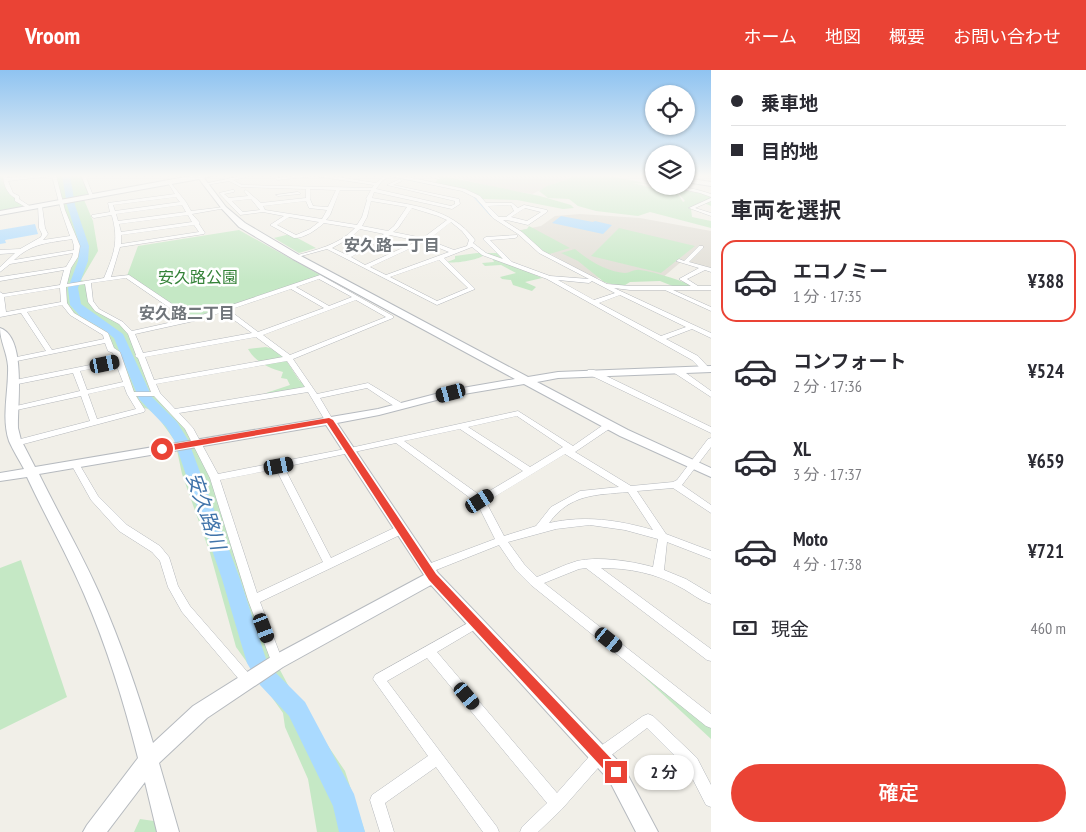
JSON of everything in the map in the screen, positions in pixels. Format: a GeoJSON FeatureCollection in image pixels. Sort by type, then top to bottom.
{"type":"FeatureCollection","features":[{"type":"Feature","properties":{"kind":"street"},"geometry":{"type":"LineString","coordinates":[[0,213],[14,211]]}},
{"type":"Feature","properties":{"kind":"street"},"geometry":{"type":"LineString","coordinates":[[0,270],[8,262],[43,238],[45,234],[42,228],[40,211]]}},
{"type":"Feature","properties":{"kind":"street"},"geometry":{"type":"LineString","coordinates":[[16,443],[141,410],[127,383],[116,352],[111,349],[108,340],[100,330],[72,314],[64,303],[63,286],[68,268],[76,251],[74,238],[65,211]]}},
{"type":"Feature","properties":{"kind":"street"},"geometry":{"type":"LineString","coordinates":[[94,216],[130,211]]}},
{"type":"Feature","properties":{"kind":"street"},"geometry":{"type":"LineString","coordinates":[[117,223],[202,211]]}},
{"type":"Feature","properties":{"kind":"street"},"geometry":{"type":"LineString","coordinates":[[227,211],[242,225],[296,257],[609,425],[711,474]]}},
{"type":"Feature","properties":{"kind":"street"},"geometry":{"type":"LineString","coordinates":[[239,211],[242,214],[260,211]]}},
{"type":"Feature","properties":{"kind":"street"},"geometry":{"type":"LineString","coordinates":[[266,211],[424,240],[453,252]]}},
{"type":"Feature","properties":{"kind":"street"},"geometry":{"type":"LineString","coordinates":[[289,215],[273,225],[296,237],[315,229],[324,221],[329,211]]}},
{"type":"Feature","properties":{"kind":"street"},"geometry":{"type":"LineString","coordinates":[[296,257],[326,247],[348,236],[362,222],[365,211]]}},
{"type":"Feature","properties":{"kind":"street"},"geometry":{"type":"LineString","coordinates":[[348,257],[389,233],[396,227],[408,211]]}},
{"type":"Feature","properties":{"kind":"street"},"geometry":{"type":"LineString","coordinates":[[425,211],[451,220],[469,234],[471,244],[484,254],[549,278],[695,358],[709,369]]}},
{"type":"Feature","properties":{"kind":"street"},"geometry":{"type":"LineString","coordinates":[[484,211],[488,217],[541,258],[589,281]]}},
{"type":"Feature","properties":{"kind":"street"},"geometry":{"type":"LineString","coordinates":[[489,211],[520,233],[541,252],[620,293],[711,335]]}},
{"type":"Feature","properties":{"kind":"street"},"geometry":{"type":"LineString","coordinates":[[507,218],[518,211]]}},
{"type":"Feature","properties":{"kind":"street"},"geometry":{"type":"LineString","coordinates":[[499,219],[507,218],[528,223],[545,211],[543,211]]}},
{"type":"Feature","properties":{"kind":"street"},"geometry":{"type":"LineString","coordinates":[[698,211],[711,215]]}},
{"type":"Feature","properties":{"kind":"street"},"geometry":{"type":"LineString","coordinates":[[119,246],[202,232],[190,212]]}},
{"type":"Feature","properties":{"kind":"street"},"geometry":{"type":"LineString","coordinates":[[107,279],[119,246],[120,234],[113,213]]}},
{"type":"Feature","properties":{"kind":"street"},"geometry":{"type":"LineString","coordinates":[[367,266],[424,240],[451,220]]}},
{"type":"Feature","properties":{"kind":"street"},"geometry":{"type":"LineString","coordinates":[[120,234],[197,223]]}},
{"type":"Feature","properties":{"kind":"street"},"geometry":{"type":"LineString","coordinates":[[512,265],[486,239],[515,236]]}},
{"type":"Feature","properties":{"kind":"street"},"geometry":{"type":"LineString","coordinates":[[36,243],[74,238]]}},
{"type":"Feature","properties":{"kind":"street"},"geometry":{"type":"LineString","coordinates":[[385,277],[469,247],[471,244]]}},
{"type":"Feature","properties":{"kind":"street"},"geometry":{"type":"LineString","coordinates":[[524,244],[532,244]]}},
{"type":"Feature","properties":{"kind":"street"},"geometry":{"type":"LineString","coordinates":[[701,246],[682,262],[708,269]]}},
{"type":"Feature","properties":{"kind":"street"},"geometry":{"type":"LineString","coordinates":[[326,247],[438,303],[472,289],[440,258]]}},
{"type":"Feature","properties":{"kind":"street"},"geometry":{"type":"LineString","coordinates":[[0,252],[23,251]]}},
{"type":"Feature","properties":{"kind":"street"},"geometry":{"type":"LineString","coordinates":[[8,262],[76,251]]}},
{"type":"Feature","properties":{"kind":"street"},"geometry":{"type":"LineString","coordinates":[[0,279],[68,268]]}},
{"type":"Feature","properties":{"kind":"street"},"geometry":{"type":"LineString","coordinates":[[700,288],[681,281],[708,269]]}},
{"type":"Feature","properties":{"kind":"street"},"geometry":{"type":"LineString","coordinates":[[64,303],[2,315],[0,296],[127,276],[192,320]]}},
{"type":"Feature","properties":{"kind":"street"},"geometry":{"type":"LineString","coordinates":[[131,333],[192,320],[320,277],[391,317],[290,358],[151,383]]}},
{"type":"Feature","properties":{"kind":"street"},"geometry":{"type":"LineString","coordinates":[[549,278],[589,281],[630,288],[711,288]]}},
{"type":"Feature","properties":{"kind":"street"},"geometry":{"type":"LineString","coordinates":[[84,282],[90,301],[97,310],[121,323],[131,333],[154,394],[188,428],[214,478],[274,664]]}},
{"type":"Feature","properties":{"kind":"street"},"geometry":{"type":"LineString","coordinates":[[292,287],[328,308]]}},
{"type":"Feature","properties":{"kind":"street"},"geometry":{"type":"LineString","coordinates":[[662,287],[711,309]]}},
{"type":"Feature","properties":{"kind":"street"},"geometry":{"type":"LineString","coordinates":[[593,303],[620,293]]}},
{"type":"Feature","properties":{"kind":"street"},"geometry":{"type":"LineString","coordinates":[[139,356],[258,334],[356,298]]}},
{"type":"Feature","properties":{"kind":"street"},"geometry":{"type":"LineString","coordinates":[[225,310],[290,358],[400,530],[430,573],[616,772],[647,832]]}},
{"type":"Feature","properties":{"kind":"street"},"geometry":{"type":"LineString","coordinates":[[23,311],[50,352]]}},
{"type":"Feature","properties":{"kind":"street"},"geometry":{"type":"LineString","coordinates":[[660,339],[692,327]]}},
{"type":"Feature","properties":{"kind":"street"},"geometry":{"type":"LineString","coordinates":[[0,331],[7,336],[10,343],[13,383],[12,430],[16,443],[99,611],[123,674],[150,759],[168,832]]}},
{"type":"Feature","properties":{"kind":"street"},"geometry":{"type":"LineString","coordinates":[[12,360],[108,340]]}},
{"type":"Feature","properties":{"kind":"street"},"geometry":{"type":"LineString","coordinates":[[13,383],[119,360]]}},
{"type":"Feature","properties":{"kind":"street"},"geometry":{"type":"LineString","coordinates":[[0,478],[329,420],[400,406],[451,393],[525,380],[591,372],[709,369]]}},
{"type":"Feature","properties":{"kind":"street"},"geometry":{"type":"LineString","coordinates":[[76,370],[94,422]]}},
{"type":"Feature","properties":{"kind":"street"},"geometry":{"type":"LineString","coordinates":[[676,370],[711,395]]}},
{"type":"Feature","properties":{"kind":"street"},"geometry":{"type":"LineString","coordinates":[[591,372],[711,430]]}},
{"type":"Feature","properties":{"kind":"street"},"geometry":{"type":"LineString","coordinates":[[12,409],[127,383]]}},
{"type":"Feature","properties":{"kind":"street"},"geometry":{"type":"LineString","coordinates":[[173,412],[368,385],[400,406]]}},
{"type":"Feature","properties":{"kind":"street"},"geometry":{"type":"LineString","coordinates":[[133,394],[154,394]]}},
{"type":"Feature","properties":{"kind":"street"},"geometry":{"type":"LineString","coordinates":[[214,478],[350,451],[518,412],[567,449],[631,490],[662,537],[658,572]]}},
{"type":"Feature","properties":{"kind":"street"},"geometry":{"type":"LineString","coordinates":[[480,501],[567,449],[573,450],[609,425]]}},
{"type":"Feature","properties":{"kind":"street"},"geometry":{"type":"LineString","coordinates":[[461,426],[529,471]]}},
{"type":"Feature","properties":{"kind":"street"},"geometry":{"type":"LineString","coordinates":[[397,440],[480,501],[501,541],[520,567],[535,582],[711,722]]}},
{"type":"Feature","properties":{"kind":"street"},"geometry":{"type":"LineString","coordinates":[[539,529],[554,509],[583,493],[675,486],[711,442]]}},
{"type":"Feature","properties":{"kind":"street"},"geometry":{"type":"LineString","coordinates":[[75,464],[94,498],[123,528],[156,549],[165,560],[172,587],[186,610],[250,678]]}},
{"type":"Feature","properties":{"kind":"street"},"geometry":{"type":"LineString","coordinates":[[279,466],[329,564]]}},
{"type":"Feature","properties":{"kind":"street"},"geometry":{"type":"LineString","coordinates":[[675,486],[711,510]]}},
{"type":"Feature","properties":{"kind":"street"},"geometry":{"type":"LineString","coordinates":[[94,832],[150,759],[200,712],[250,678],[430,573],[501,541],[539,529],[576,521],[588,521],[627,527],[687,544],[711,555]]}},
{"type":"Feature","properties":{"kind":"street"},"geometry":{"type":"LineString","coordinates":[[254,600],[400,530]]}},
{"type":"Feature","properties":{"kind":"street"},"geometry":{"type":"LineString","coordinates":[[535,582],[578,565],[615,563],[658,572],[686,583],[711,600]]}},
{"type":"Feature","properties":{"kind":"street"},"geometry":{"type":"LineString","coordinates":[[588,564],[711,656]]}},
{"type":"Feature","properties":{"kind":"street"},"geometry":{"type":"LineString","coordinates":[[477,623],[379,679],[492,832]]}},
{"type":"Feature","properties":{"kind":"street"},"geometry":{"type":"LineString","coordinates":[[428,650],[557,804]]}},
{"type":"Feature","properties":{"kind":"street"},"geometry":{"type":"LineString","coordinates":[[527,832],[557,804],[600,755],[648,720],[692,763],[711,800]]}},
{"type":"Feature","properties":{"kind":"street"},"geometry":{"type":"LineString","coordinates":[[387,832],[377,800],[437,758]]}},
{"type":"Feature","properties":{"kind":"shaded area"},"geometry":{"type":"Polygon","coordinates":[[[580,214],[640,218],[711,231],[711,268],[682,261],[661,279],[620,281],[591,277],[549,253],[520,233],[521,230],[541,226],[555,216],[580,214]]]}},
{"type":"Feature","properties":{"kind":"green space"},"geometry":{"type":"Polygon","coordinates":[[[64,211],[89,211],[93,221],[98,251],[81,280],[88,282],[90,301],[97,310],[128,329],[150,381],[189,428],[200,450],[280,670],[303,713],[318,731],[345,771],[365,832],[317,832],[308,779],[285,727],[283,713],[236,647],[210,553],[182,474],[175,441],[157,416],[148,409],[138,406],[104,333],[73,313],[64,303],[64,283],[77,253],[64,211]]]}},
{"type":"Feature","properties":{"kind":"green space"},"geometry":{"type":"Polygon","coordinates":[[[594,211],[691,211],[692,217],[711,221],[711,228],[650,212],[638,216],[594,211]]]}},
{"type":"Feature","properties":{"kind":"green space"},"geometry":{"type":"Polygon","coordinates":[[[529,226],[570,248],[546,255],[517,231],[527,229],[529,226]]]}},
{"type":"Feature","properties":{"kind":"green space"},"geometry":{"type":"Polygon","coordinates":[[[619,228],[695,246],[661,273],[591,256],[619,228]]]}},
{"type":"Feature","properties":{"kind":"green space","name":"安久路公園"},"geometry":{"type":"Polygon","coordinates":[[[239,230],[322,276],[192,320],[127,276],[138,246],[239,230]]]}},
{"type":"Feature","properties":{"kind":"green space"},"geometry":{"type":"Polygon","coordinates":[[[290,234],[316,248],[299,253],[274,238],[290,234]]]}},
{"type":"Feature","properties":{"kind":"green space"},"geometry":{"type":"Polygon","coordinates":[[[575,249],[592,261],[611,270],[625,273],[638,270],[648,271],[700,288],[680,289],[660,281],[630,282],[622,287],[604,282],[578,261],[561,253],[575,249]]]}},
{"type":"Feature","properties":{"kind":"green space"},"geometry":{"type":"Polygon","coordinates":[[[477,253],[500,253],[512,265],[542,278],[525,282],[536,287],[532,291],[513,285],[511,280],[502,279],[500,277],[516,273],[501,265],[485,266],[482,263],[494,262],[492,258],[484,255],[466,261],[447,262],[455,259],[455,256],[477,253]]]}},
{"type":"Feature","properties":{"kind":"green space"},"geometry":{"type":"Polygon","coordinates":[[[266,347],[280,351],[299,380],[310,389],[269,396],[266,393],[290,385],[287,379],[281,378],[283,372],[263,364],[248,349],[266,347]]]}},
{"type":"Feature","properties":{"kind":"green space"},"geometry":{"type":"Polygon","coordinates":[[[21,560],[67,697],[0,730],[0,568],[21,560]]]}},
{"type":"Feature","properties":{"kind":"green space"},"geometry":{"type":"Polygon","coordinates":[[[629,663],[711,722],[711,739],[629,663]]]}},
{"type":"Feature","properties":{"kind":"green space"},"geometry":{"type":"Polygon","coordinates":[[[140,819],[154,821],[157,832],[134,832],[140,819]]]}},
{"type":"Feature","properties":{"kind":"water"},"geometry":{"type":"Polygon","coordinates":[[[561,216],[612,225],[603,234],[552,223],[561,216]]]}},
{"type":"Feature","properties":{"kind":"water"},"geometry":{"type":"Polygon","coordinates":[[[35,224],[38,234],[5,240],[6,243],[0,244],[0,230],[35,224]]]}},
{"type":"Feature","properties":{"kind":"waterway","name":"安久路川"},"geometry":{"type":"LineString","coordinates":[[73,211],[82,232],[85,246],[85,254],[73,288],[76,305],[84,314],[108,327],[119,337],[146,399],[172,425],[181,440],[231,579],[257,663],[267,678],[297,709],[345,803],[352,832]]}},
{"type":"Feature","properties":{"kind":"waterway"},"geometry":{"type":"LineString","coordinates":[[486,211],[502,223]]}},
{"type":"Feature","properties":{"kind":"district","name":"安久路一丁目"},"geometry":{"type":"Point","coordinates":[392,245]}},
{"type":"Feature","properties":{"kind":"district","name":"安久路二丁目"},"geometry":{"type":"Point","coordinates":[187,313]}},
{"type":"Feature","properties":{"kind":"route"},"geometry":{"type":"LineString","coordinates":[[162,449],[329,420],[400,530],[433,577],[616,772]]}}]}
